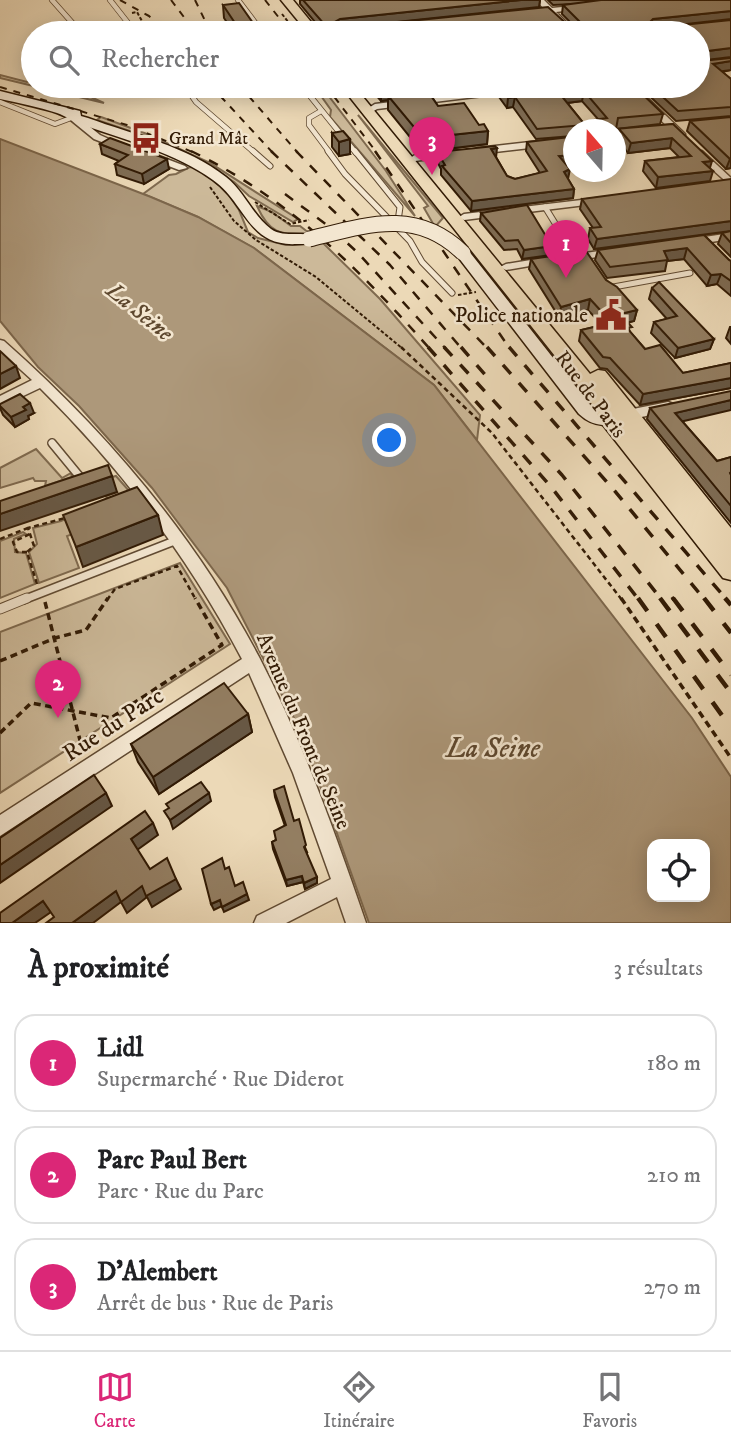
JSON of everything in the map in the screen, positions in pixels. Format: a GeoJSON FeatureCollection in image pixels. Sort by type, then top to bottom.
{"type":"FeatureCollection","features":[{"type":"Feature","properties":{"kind":"main road"},"geometry":{"type":"LineString","coordinates":[[283,2],[296,21]]}},
{"type":"Feature","properties":{"kind":"main road"},"geometry":{"type":"LineString","coordinates":[[283,2],[302,21]]}},
{"type":"Feature","properties":{"kind":"main road"},"geometry":{"type":"LineString","coordinates":[[0,95],[69,115],[222,180],[245,203],[259,229],[267,234],[290,240],[309,239],[398,221],[444,235],[463,253],[592,418],[603,421],[619,417]]}},
{"type":"Feature","properties":{"kind":"main road","name":"Rue de Paris"},"geometry":{"type":"LineString","coordinates":[[358,98],[415,158],[506,267],[731,571]]}},
{"type":"Feature","properties":{"kind":"main road","name":"Rue de Paris"},"geometry":{"type":"LineString","coordinates":[[363,98],[367,107],[597,396],[619,417],[731,544]]}},
{"type":"Feature","properties":{"kind":"street"},"geometry":{"type":"LineString","coordinates":[[283,2],[304,0]]}},
{"type":"Feature","properties":{"kind":"street"},"geometry":{"type":"LineString","coordinates":[[540,0],[561,21]]}},
{"type":"Feature","properties":{"kind":"street"},"geometry":{"type":"LineString","coordinates":[[524,13],[591,6]]}},
{"type":"Feature","properties":{"kind":"street"},"geometry":{"type":"LineString","coordinates":[[367,107],[430,98]]}},
{"type":"Feature","properties":{"kind":"street"},"geometry":{"type":"LineString","coordinates":[[643,98],[731,184]]}},
{"type":"Feature","properties":{"kind":"street"},"geometry":{"type":"LineString","coordinates":[[654,129],[691,125]]}},
{"type":"Feature","properties":{"kind":"street"},"geometry":{"type":"LineString","coordinates":[[415,158],[563,141]]}},
{"type":"Feature","properties":{"kind":"street"},"geometry":{"type":"LineString","coordinates":[[710,186],[731,184]]}},
{"type":"Feature","properties":{"kind":"street"},"geometry":{"type":"LineString","coordinates":[[464,217],[614,199]]}},
{"type":"Feature","properties":{"kind":"street"},"geometry":{"type":"LineString","coordinates":[[679,244],[710,245],[731,236]]}},
{"type":"Feature","properties":{"kind":"street"},"geometry":{"type":"LineString","coordinates":[[506,267],[626,250]]}},
{"type":"Feature","properties":{"kind":"street","name":"Avenue du Front de Seine"},"geometry":{"type":"LineString","coordinates":[[1,346],[42,381],[93,473],[177,540],[235,628],[286,738],[356,923]]}},
{"type":"Feature","properties":{"kind":"street"},"geometry":{"type":"LineString","coordinates":[[0,402],[42,381]]}},
{"type":"Feature","properties":{"kind":"street"},"geometry":{"type":"LineString","coordinates":[[619,417],[684,404]]}},
{"type":"Feature","properties":{"kind":"street","name":"Rue du Parc"},"geometry":{"type":"LineString","coordinates":[[0,826],[252,662]]}},
{"type":"Feature","properties":{"kind":"street"},"geometry":{"type":"LineString","coordinates":[[264,923],[343,884]]}},
{"type":"Feature","properties":{"kind":"lane"},"geometry":{"type":"LineString","coordinates":[[52,0],[71,21]]}},
{"type":"Feature","properties":{"kind":"lane"},"geometry":{"type":"LineString","coordinates":[[110,0],[127,21]]}},
{"type":"Feature","properties":{"kind":"lane"},"geometry":{"type":"LineString","coordinates":[[237,0],[254,21]]}},
{"type":"Feature","properties":{"kind":"lane"},"geometry":{"type":"LineString","coordinates":[[193,98],[270,166]]}},
{"type":"Feature","properties":{"kind":"lane"},"geometry":{"type":"LineString","coordinates":[[311,98],[400,207],[398,221]]}},
{"type":"Feature","properties":{"kind":"lane"},"geometry":{"type":"LineString","coordinates":[[0,102],[55,124],[69,115]]}},
{"type":"Feature","properties":{"kind":"lane"},"geometry":{"type":"LineString","coordinates":[[321,111],[309,118],[309,125],[345,174],[410,241],[422,262],[452,293]]}},
{"type":"Feature","properties":{"kind":"lane"},"geometry":{"type":"LineString","coordinates":[[545,207],[569,246],[572,257]]}},
{"type":"Feature","properties":{"kind":"lane"},"geometry":{"type":"LineString","coordinates":[[586,256],[593,266]]}},
{"type":"Feature","properties":{"kind":"lane"},"geometry":{"type":"LineString","coordinates":[[601,277],[608,288],[690,273]]}},
{"type":"Feature","properties":{"kind":"lane"},"geometry":{"type":"LineString","coordinates":[[52,443],[93,473]]}},
{"type":"Feature","properties":{"kind":"lane"},"geometry":{"type":"LineString","coordinates":[[0,609],[177,540]]}},
{"type":"Feature","properties":{"kind":"path"},"geometry":{"type":"LineString","coordinates":[[283,2],[292,21]]}},
{"type":"Feature","properties":{"kind":"path"},"geometry":{"type":"LineString","coordinates":[[205,183],[234,221],[256,240],[316,277],[393,339],[492,433],[621,598],[731,758]]}},
{"type":"Feature","properties":{"kind":"path"},"geometry":{"type":"LineString","coordinates":[[245,203],[259,203],[290,223],[309,220]]}},
{"type":"Feature","properties":{"kind":"path"},"geometry":{"type":"LineString","coordinates":[[452,293],[462,296],[476,292]]}},
{"type":"Feature","properties":{"kind":"path"},"geometry":{"type":"LineString","coordinates":[[0,539],[9,531],[69,516]]}},
{"type":"Feature","properties":{"kind":"path"},"geometry":{"type":"LineString","coordinates":[[28,528],[30,534],[34,546],[27,552],[17,552],[13,542],[30,534]]}},
{"type":"Feature","properties":{"kind":"path"},"geometry":{"type":"LineString","coordinates":[[27,552],[39,589],[43,593],[83,755],[91,767]]}},
{"type":"Feature","properties":{"kind":"path"},"geometry":{"type":"LineString","coordinates":[[0,661],[55,638],[86,630],[115,589],[177,566],[222,645],[111,718],[31,703],[0,733]]}},
{"type":"Feature","properties":{"kind":"shaded area"},"geometry":{"type":"Polygon","coordinates":[[[0,75],[21,80],[21,83],[0,78],[0,75]]]}},
{"type":"Feature","properties":{"kind":"shaded area"},"geometry":{"type":"Polygon","coordinates":[[[322,98],[330,98],[386,171],[415,216],[330,117],[331,110],[322,98]]]}},
{"type":"Feature","properties":{"kind":"shaded area"},"geometry":{"type":"Polygon","coordinates":[[[358,115],[443,218],[435,227],[424,208],[428,206],[358,115]]]}},
{"type":"Feature","properties":{"kind":"shaded area"},"geometry":{"type":"Polygon","coordinates":[[[101,117],[147,134],[210,163],[298,219],[293,222],[249,196],[234,182],[206,164],[151,138],[97,120],[101,117]]]}},
{"type":"Feature","properties":{"kind":"shaded area"},"geometry":{"type":"Polygon","coordinates":[[[190,167],[198,168],[227,192],[239,210],[248,232],[258,238],[286,245],[323,243],[380,299],[480,415],[477,440],[434,385],[254,248],[198,217],[143,194],[169,175],[190,167]]]}},
{"type":"Feature","properties":{"kind":"shaded area"},"geometry":{"type":"Polygon","coordinates":[[[257,206],[309,233],[290,234],[277,231],[266,222],[257,206]]]}},
{"type":"Feature","properties":{"kind":"shaded area"},"geometry":{"type":"Polygon","coordinates":[[[36,449],[62,478],[71,473],[72,477],[45,486],[46,481],[35,481],[33,478],[0,488],[0,468],[36,449]]]}},
{"type":"Feature","properties":{"kind":"shaded area"},"geometry":{"type":"Polygon","coordinates":[[[116,476],[144,508],[67,536],[79,568],[39,583],[29,552],[37,544],[33,528],[61,521],[107,499],[106,496],[117,492],[101,480],[116,476]]]}},
{"type":"Feature","properties":{"kind":"shaded area"},"geometry":{"type":"Polygon","coordinates":[[[23,532],[26,534],[14,539],[15,552],[26,553],[35,584],[0,598],[0,541],[23,532]]]}},
{"type":"Feature","properties":{"kind":"shaded area"},"geometry":{"type":"Polygon","coordinates":[[[180,563],[230,644],[0,793],[0,632],[180,563]]]}},
{"type":"Feature","properties":{"kind":"water","name":"La Seine"},"geometry":{"type":"Polygon","coordinates":[[[0,139],[198,217],[254,248],[434,385],[692,718],[731,777],[731,923],[369,923],[300,730],[227,588],[152,488],[79,406],[38,367],[0,321],[0,139]]]}},
{"type":"Feature","properties":{"kind":"building"},"geometry":{"type":"Polygon","coordinates":[[[303,0],[521,0],[336,21],[321,21],[303,0]]]}},
{"type":"Feature","properties":{"kind":"building"},"geometry":{"type":"Polygon","coordinates":[[[601,0],[731,0],[731,11],[653,19],[579,21],[563,5],[601,0]]]}},
{"type":"Feature","properties":{"kind":"building"},"geometry":{"type":"Polygon","coordinates":[[[239,3],[252,21],[234,21],[223,5],[239,3]]]}},
{"type":"Feature","properties":{"kind":"building"},"geometry":{"type":"Polygon","coordinates":[[[548,7],[563,21],[409,21],[548,7]]]}},
{"type":"Feature","properties":{"kind":"building"},"geometry":{"type":"Polygon","coordinates":[[[731,20],[731,48],[710,51],[710,22],[731,20]]]}},
{"type":"Feature","properties":{"kind":"building"},"geometry":{"type":"Polygon","coordinates":[[[731,58],[731,61],[713,64],[731,79],[731,107],[678,111],[664,98],[710,98],[710,60],[731,58]]]}},
{"type":"Feature","properties":{"kind":"building"},"geometry":{"type":"Polygon","coordinates":[[[390,98],[432,98],[438,106],[464,103],[479,125],[484,124],[488,131],[423,138],[390,98]]]}},
{"type":"Feature","properties":{"kind":"building"},"geometry":{"type":"Polygon","coordinates":[[[516,98],[563,98],[580,119],[563,119],[563,127],[537,129],[516,98]]]}},
{"type":"Feature","properties":{"kind":"building"},"geometry":{"type":"Polygon","coordinates":[[[590,98],[646,98],[663,114],[600,119],[607,118],[590,98]]]}},
{"type":"Feature","properties":{"kind":"building"},"geometry":{"type":"Polygon","coordinates":[[[731,117],[731,158],[730,159],[690,121],[731,117]]]}},
{"type":"Feature","properties":{"kind":"building"},"geometry":{"type":"Polygon","coordinates":[[[673,124],[712,161],[703,162],[713,171],[658,177],[645,161],[691,156],[672,138],[631,143],[626,137],[626,128],[673,124]]]}},
{"type":"Feature","properties":{"kind":"building"},"geometry":{"type":"Polygon","coordinates":[[[343,131],[350,139],[339,142],[332,133],[343,131]]]}},
{"type":"Feature","properties":{"kind":"building"},"geometry":{"type":"Polygon","coordinates":[[[110,138],[167,159],[142,174],[115,164],[128,155],[100,144],[110,138]]]}},
{"type":"Feature","properties":{"kind":"building"},"geometry":{"type":"Polygon","coordinates":[[[563,138],[563,156],[559,156],[563,161],[563,182],[570,182],[574,189],[472,201],[442,166],[445,165],[437,152],[495,146],[497,148],[491,149],[507,176],[515,179],[547,171],[527,142],[563,138]]]}},
{"type":"Feature","properties":{"kind":"building"},"geometry":{"type":"Polygon","coordinates":[[[731,179],[731,221],[597,239],[590,228],[601,227],[582,199],[731,179]]]}},
{"type":"Feature","properties":{"kind":"building"},"geometry":{"type":"Polygon","coordinates":[[[527,205],[552,246],[524,250],[518,240],[505,241],[481,213],[527,205]]]}},
{"type":"Feature","properties":{"kind":"building"},"geometry":{"type":"Polygon","coordinates":[[[731,231],[731,243],[722,233],[731,231]]]}},
{"type":"Feature","properties":{"kind":"building"},"geometry":{"type":"Polygon","coordinates":[[[704,235],[731,261],[731,281],[721,274],[711,275],[687,248],[664,251],[668,260],[610,267],[598,250],[704,235]]]}},
{"type":"Feature","properties":{"kind":"building"},"geometry":{"type":"Polygon","coordinates":[[[586,251],[606,280],[617,287],[637,310],[620,314],[632,327],[627,328],[645,349],[660,345],[683,373],[731,363],[731,378],[643,394],[610,358],[603,357],[581,330],[612,323],[590,299],[561,307],[531,259],[586,251]]]}},
{"type":"Feature","properties":{"kind":"building"},"geometry":{"type":"Polygon","coordinates":[[[659,282],[714,339],[678,348],[654,322],[677,316],[652,288],[659,282]]]}},
{"type":"Feature","properties":{"kind":"building"},"geometry":{"type":"Polygon","coordinates":[[[0,351],[16,366],[0,374],[0,351]]]}},
{"type":"Feature","properties":{"kind":"building"},"geometry":{"type":"Polygon","coordinates":[[[731,391],[731,400],[675,413],[717,461],[731,457],[731,506],[650,408],[731,391]]]}},
{"type":"Feature","properties":{"kind":"building"},"geometry":{"type":"Polygon","coordinates":[[[20,394],[30,403],[23,407],[26,410],[11,417],[0,404],[20,394]]]}},
{"type":"Feature","properties":{"kind":"building"},"geometry":{"type":"Polygon","coordinates":[[[108,465],[112,476],[0,514],[0,501],[108,465]]]}},
{"type":"Feature","properties":{"kind":"building"},"geometry":{"type":"Polygon","coordinates":[[[137,487],[158,515],[76,547],[63,515],[137,487]]]}},
{"type":"Feature","properties":{"kind":"building"},"geometry":{"type":"Polygon","coordinates":[[[224,683],[248,714],[153,777],[131,744],[224,683]]]}},
{"type":"Feature","properties":{"kind":"building"},"geometry":{"type":"Polygon","coordinates":[[[94,775],[106,793],[0,865],[0,838],[94,775]]]}},
{"type":"Feature","properties":{"kind":"building"},"geometry":{"type":"Polygon","coordinates":[[[201,782],[209,793],[170,820],[164,811],[169,808],[166,804],[201,782]]]}},
{"type":"Feature","properties":{"kind":"building"},"geometry":{"type":"Polygon","coordinates":[[[284,786],[294,821],[299,819],[306,845],[304,847],[317,877],[304,883],[302,876],[286,880],[272,842],[276,840],[274,831],[286,825],[274,790],[284,786]]]}},
{"type":"Feature","properties":{"kind":"building"},"geometry":{"type":"Polygon","coordinates":[[[145,811],[153,823],[131,839],[150,869],[167,858],[176,879],[146,896],[142,886],[121,902],[116,891],[72,923],[46,923],[54,917],[43,901],[12,923],[0,923],[0,913],[145,811]]]}},
{"type":"Feature","properties":{"kind":"building"},"geometry":{"type":"Polygon","coordinates":[[[222,858],[225,869],[229,867],[235,886],[243,882],[247,894],[222,907],[220,900],[211,904],[202,869],[222,858]]]}},
{"type":"Feature","properties":{"kind":"railway"},"geometry":{"type":"LineString","coordinates":[[120,0],[154,21]]}},
{"type":"Feature","properties":{"kind":"railway"},"geometry":{"type":"LineString","coordinates":[[171,0],[187,21]]}},
{"type":"Feature","properties":{"kind":"railway"},"geometry":{"type":"LineString","coordinates":[[195,0],[205,21]]}},
{"type":"Feature","properties":{"kind":"railway"},"geometry":{"type":"LineString","coordinates":[[265,0],[282,21]]}},
{"type":"Feature","properties":{"kind":"railway"},"geometry":{"type":"LineString","coordinates":[[0,87],[21,93]]}},
{"type":"Feature","properties":{"kind":"railway"},"geometry":{"type":"LineString","coordinates":[[37,98],[127,125],[194,153]]}},
{"type":"Feature","properties":{"kind":"railway"},"geometry":{"type":"LineString","coordinates":[[222,98],[272,152]]}},
{"type":"Feature","properties":{"kind":"railway"},"geometry":{"type":"LineString","coordinates":[[250,98],[298,153]]}},
{"type":"Feature","properties":{"kind":"railway"},"geometry":{"type":"LineString","coordinates":[[335,98],[377,153]]}},
{"type":"Feature","properties":{"kind":"railway"},"geometry":{"type":"LineString","coordinates":[[296,151],[488,349]]}},
{"type":"Feature","properties":{"kind":"railway"},"geometry":{"type":"LineString","coordinates":[[375,151],[510,349]]}},
{"type":"Feature","properties":{"kind":"railway"},"geometry":{"type":"LineString","coordinates":[[272,152],[390,265],[462,349]]}},
{"type":"Feature","properties":{"kind":"railway"},"geometry":{"type":"LineString","coordinates":[[194,153],[227,170],[291,213],[349,263],[430,349]]}},
{"type":"Feature","properties":{"kind":"railway"},"geometry":{"type":"LineString","coordinates":[[285,194],[331,228],[358,253],[446,349]]}},
{"type":"Feature","properties":{"kind":"railway"},"geometry":{"type":"LineString","coordinates":[[428,347],[552,488],[639,600]]}},
{"type":"Feature","properties":{"kind":"railway"},"geometry":{"type":"LineString","coordinates":[[444,347],[562,475],[662,600]]}},
{"type":"Feature","properties":{"kind":"railway"},"geometry":{"type":"LineString","coordinates":[[461,347],[487,377]]}},
{"type":"Feature","properties":{"kind":"railway"},"geometry":{"type":"LineString","coordinates":[[487,347],[614,490],[705,600]]}},
{"type":"Feature","properties":{"kind":"railway"},"geometry":{"type":"LineString","coordinates":[[509,347],[727,600]]}},
{"type":"Feature","properties":{"kind":"railway"},"geometry":{"type":"LineString","coordinates":[[638,598],[731,728]]}},
{"type":"Feature","properties":{"kind":"railway"},"geometry":{"type":"LineString","coordinates":[[660,598],[731,693]]}},
{"type":"Feature","properties":{"kind":"railway"},"geometry":{"type":"LineString","coordinates":[[673,598],[731,675]]}},
{"type":"Feature","properties":{"kind":"railway"},"geometry":{"type":"LineString","coordinates":[[704,598],[731,633]]}},
{"type":"Feature","properties":{"kind":"railway"},"geometry":{"type":"LineString","coordinates":[[725,598],[731,605]]}},
{"type":"Feature","properties":{"kind":"place","name":"Grand Mât"},"geometry":{"type":"Point","coordinates":[146,138]}},
{"type":"Feature","properties":{"kind":"place","name":"D'Alembert"},"geometry":{"type":"Point","coordinates":[432,175]}},
{"type":"Feature","properties":{"kind":"place","name":"Lidl"},"geometry":{"type":"Point","coordinates":[566,278]}},
{"type":"Feature","properties":{"kind":"place","name":"Police nationale"},"geometry":{"type":"Point","coordinates":[611,315]}},
{"type":"Feature","properties":{"kind":"place","name":"Parc Paul Bert"},"geometry":{"type":"Point","coordinates":[58,718]}}]}
